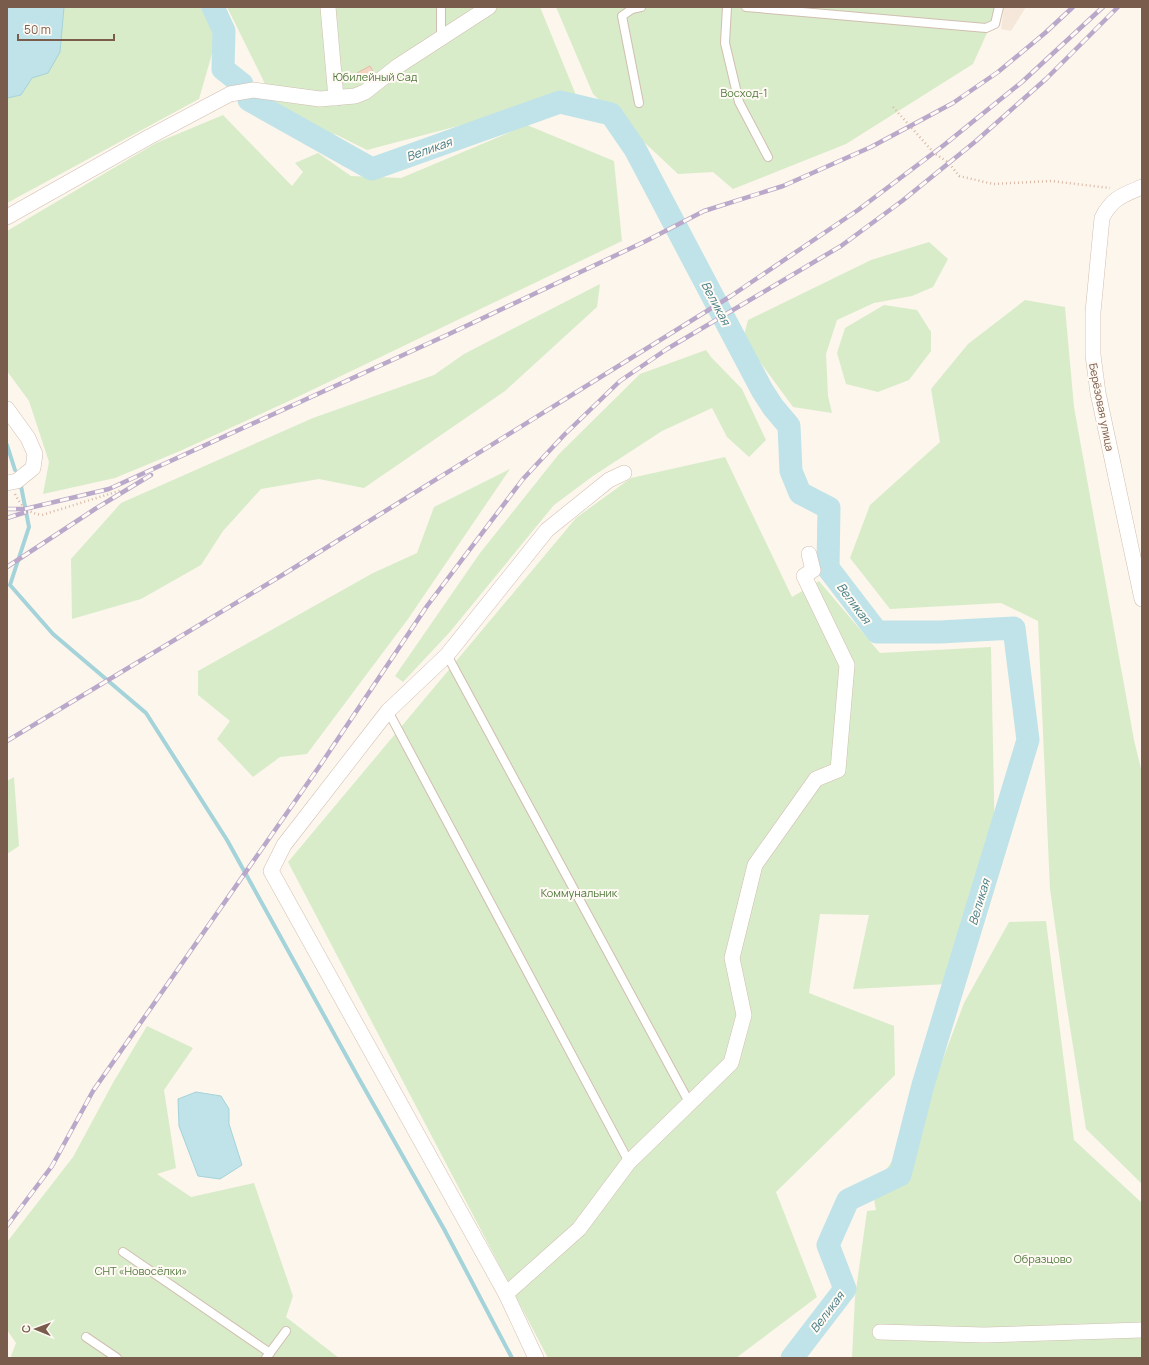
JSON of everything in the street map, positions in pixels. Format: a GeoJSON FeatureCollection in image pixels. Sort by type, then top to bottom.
{"type":"FeatureCollection","features":[{"type":"Feature","properties":{"kind":"street"},"geometry":{"type":"LineString","coordinates":[[328,7],[336,98]]}},
{"type":"Feature","properties":{"kind":"street"},"geometry":{"type":"LineString","coordinates":[[7,217],[149,137],[230,94],[253,90],[308,98],[336,98],[355,96],[365,92],[398,66],[489,7]]}},
{"type":"Feature","properties":{"kind":"street","name":"Берёзовая улица"},"geometry":{"type":"LineString","coordinates":[[1136,190],[1118,197],[1108,206],[1102,218],[1093,312],[1093,355],[1098,393],[1142,599]]}},
{"type":"Feature","properties":{"kind":"street"},"geometry":{"type":"LineString","coordinates":[[7,409],[28,438],[35,454],[33,468],[24,476],[8,483]]}},
{"type":"Feature","properties":{"kind":"street"},"geometry":{"type":"LineString","coordinates":[[536,1358],[506,1294],[272,871],[284,845],[388,711],[446,655],[547,530],[609,480],[624,473]]}},
{"type":"Feature","properties":{"kind":"street"},"geometry":{"type":"LineString","coordinates":[[506,1294],[579,1229],[629,1162],[689,1102],[731,1063],[744,1015],[732,958],[755,866],[816,779],[838,770],[847,665],[804,576],[813,570],[809,554]]}},
{"type":"Feature","properties":{"kind":"street"},"geometry":{"type":"LineString","coordinates":[[880,1332],[984,1335],[1142,1330]]}},
{"type":"Feature","properties":{"kind":"lane"},"geometry":{"type":"LineString","coordinates":[[440,7],[441,39]]}},
{"type":"Feature","properties":{"kind":"lane"},"geometry":{"type":"LineString","coordinates":[[639,103],[622,16],[632,9],[641,7]]}},
{"type":"Feature","properties":{"kind":"lane"},"geometry":{"type":"LineString","coordinates":[[726,7],[726,43],[739,102],[768,157]]}},
{"type":"Feature","properties":{"kind":"lane"},"geometry":{"type":"LineString","coordinates":[[746,7],[986,28],[995,24],[999,7]]}},
{"type":"Feature","properties":{"kind":"lane"},"geometry":{"type":"LineString","coordinates":[[446,655],[689,1102]]}},
{"type":"Feature","properties":{"kind":"lane"},"geometry":{"type":"LineString","coordinates":[[388,711],[629,1162]]}},
{"type":"Feature","properties":{"kind":"lane"},"geometry":{"type":"LineString","coordinates":[[123,1252],[268,1356],[286,1331]]}},
{"type":"Feature","properties":{"kind":"lane"},"geometry":{"type":"LineString","coordinates":[[86,1337],[117,1358]]}},
{"type":"Feature","properties":{"kind":"path"},"geometry":{"type":"LineString","coordinates":[[893,107],[934,153],[949,163],[959,176],[993,184],[1051,181],[1136,190]]}},
{"type":"Feature","properties":{"kind":"path"},"geometry":{"type":"LineString","coordinates":[[8,483],[19,503],[25,509],[34,514],[42,515],[122,490]]}},
{"type":"Feature","properties":{"kind":"shaded area"},"geometry":{"type":"Polygon","coordinates":[[[1004,7],[1026,7],[1011,31],[1001,29],[1004,7]]]}},
{"type":"Feature","properties":{"kind":"green space"},"geometry":{"type":"Polygon","coordinates":[[[64,7],[207,7],[218,33],[199,99],[7,203],[7,98],[21,95],[32,78],[60,52],[64,7]]]}},
{"type":"Feature","properties":{"kind":"green space","name":"Юбилейный Сад"},"geometry":{"type":"Polygon","coordinates":[[[227,7],[540,7],[576,95],[367,150],[337,135],[284,122],[227,7]]]}},
{"type":"Feature","properties":{"kind":"green space","name":"Восход-1"},"geometry":{"type":"Polygon","coordinates":[[[556,7],[995,7],[991,24],[973,64],[846,144],[733,189],[713,172],[678,174],[593,94],[556,7]]]}},
{"type":"Feature","properties":{"kind":"green space"},"geometry":{"type":"Polygon","coordinates":[[[223,115],[292,186],[303,172],[295,163],[318,153],[351,176],[401,178],[527,125],[614,161],[622,241],[289,401],[180,451],[115,478],[43,494],[49,462],[29,401],[7,371],[7,231],[156,143],[223,115]]]}},
{"type":"Feature","properties":{"kind":"green space"},"geometry":{"type":"Polygon","coordinates":[[[929,242],[948,259],[933,287],[912,296],[874,303],[837,320],[826,354],[828,396],[832,413],[793,407],[743,339],[748,320],[871,260],[929,242]]]}},
{"type":"Feature","properties":{"kind":"green space"},"geometry":{"type":"Polygon","coordinates":[[[600,284],[597,307],[505,391],[364,488],[319,479],[261,489],[223,531],[201,565],[141,599],[72,619],[71,559],[121,503],[313,418],[434,375],[464,354],[600,284]]]}},
{"type":"Feature","properties":{"kind":"green space"},"geometry":{"type":"Polygon","coordinates":[[[1025,300],[1065,307],[1074,407],[1134,740],[1142,773],[1142,1184],[1086,1129],[1050,889],[1038,621],[1001,603],[890,609],[850,558],[870,505],[940,442],[931,389],[968,344],[1025,300]]]}},
{"type":"Feature","properties":{"kind":"green space"},"geometry":{"type":"Polygon","coordinates":[[[884,305],[917,310],[931,332],[931,351],[909,380],[878,392],[846,384],[837,353],[845,328],[884,305]]]}},
{"type":"Feature","properties":{"kind":"green space"},"geometry":{"type":"Polygon","coordinates":[[[706,350],[742,389],[766,440],[749,457],[727,437],[712,408],[662,431],[593,476],[554,505],[449,633],[403,682],[395,676],[480,553],[559,454],[640,374],[706,350]]]}},
{"type":"Feature","properties":{"kind":"green space","name":"Коммунальник"},"geometry":{"type":"Polygon","coordinates":[[[725,457],[792,597],[819,581],[880,653],[991,647],[995,846],[948,984],[853,989],[869,915],[820,914],[809,993],[894,1026],[895,1075],[776,1192],[817,1297],[736,1358],[548,1358],[288,862],[576,518],[631,478],[725,457]]]}},
{"type":"Feature","properties":{"kind":"green space"},"geometry":{"type":"Polygon","coordinates":[[[510,469],[408,619],[307,754],[280,757],[253,777],[217,739],[230,721],[198,695],[198,671],[373,573],[417,553],[434,507],[510,469]]]}},
{"type":"Feature","properties":{"kind":"green space"},"geometry":{"type":"Polygon","coordinates":[[[14,777],[19,846],[7,854],[7,781],[14,777]]]}},
{"type":"Feature","properties":{"kind":"green space","name":"Образцово"},"geometry":{"type":"Polygon","coordinates":[[[1046,921],[1074,1140],[1142,1203],[1142,1358],[852,1358],[855,1297],[867,1211],[876,1210],[872,1189],[896,1156],[938,1072],[964,1003],[1009,922],[1046,921]]]}},
{"type":"Feature","properties":{"kind":"green space","name":"СНТ «Новосёлки»"},"geometry":{"type":"Polygon","coordinates":[[[147,1026],[193,1048],[164,1090],[176,1168],[157,1174],[191,1197],[254,1183],[293,1296],[286,1317],[339,1358],[12,1358],[11,1356],[16,1343],[7,1330],[7,1242],[73,1157],[114,1081],[147,1026]]]}},
{"type":"Feature","properties":{"kind":"water"},"geometry":{"type":"Polygon","coordinates":[[[7,7],[64,7],[60,52],[48,73],[32,78],[21,95],[7,98],[7,7]]]}},
{"type":"Feature","properties":{"kind":"water"},"geometry":{"type":"Polygon","coordinates":[[[196,1092],[221,1096],[229,1109],[229,1124],[242,1165],[220,1179],[198,1176],[179,1126],[178,1099],[196,1092]]]}},
{"type":"Feature","properties":{"kind":"building"},"geometry":{"type":"Polygon","coordinates":[[[370,66],[374,73],[363,82],[357,73],[370,66]]]}},
{"type":"Feature","properties":{"kind":"waterway","name":"Великая"},"geometry":{"type":"LineString","coordinates":[[213,7],[224,31],[223,69],[242,84]]}},
{"type":"Feature","properties":{"kind":"waterway","name":"Великая"},"geometry":{"type":"LineString","coordinates":[[249,100],[372,169],[560,102],[611,114],[635,149],[762,390],[773,407],[789,426],[791,471],[800,493],[829,508],[828,568],[877,632],[940,632],[1014,628],[1028,740],[923,1085],[900,1175],[848,1200],[828,1245],[845,1289],[792,1358]]}},
{"type":"Feature","properties":{"kind":"waterway"},"geometry":{"type":"LineString","coordinates":[[7,445],[15,470]]}},
{"type":"Feature","properties":{"kind":"waterway"},"geometry":{"type":"LineString","coordinates":[[21,486],[29,527],[10,585],[53,634],[146,713],[227,840],[444,1229],[512,1358]]}},
{"type":"Feature","properties":{"kind":"railway"},"geometry":{"type":"LineString","coordinates":[[7,509],[25,509],[109,489],[447,335],[646,241],[704,211],[783,186],[871,147],[953,103],[998,72],[1045,33],[1073,7]]}},
{"type":"Feature","properties":{"kind":"railway"},"geometry":{"type":"LineString","coordinates":[[7,741],[284,574],[731,296],[858,210],[944,145],[1022,82],[1103,7]]}},
{"type":"Feature","properties":{"kind":"railway"},"geometry":{"type":"LineString","coordinates":[[7,1226],[52,1166],[93,1091],[321,764],[427,606],[523,479],[565,434],[620,381],[667,349],[841,246],[902,201],[976,141],[1046,79],[1118,7]]}},
{"type":"Feature","properties":{"kind":"railway"},"geometry":{"type":"LineString","coordinates":[[7,567],[95,509],[151,475]]}},
{"type":"Feature","properties":{"kind":"railway"},"geometry":{"type":"LineString","coordinates":[[7,518],[26,512]]}}]}
